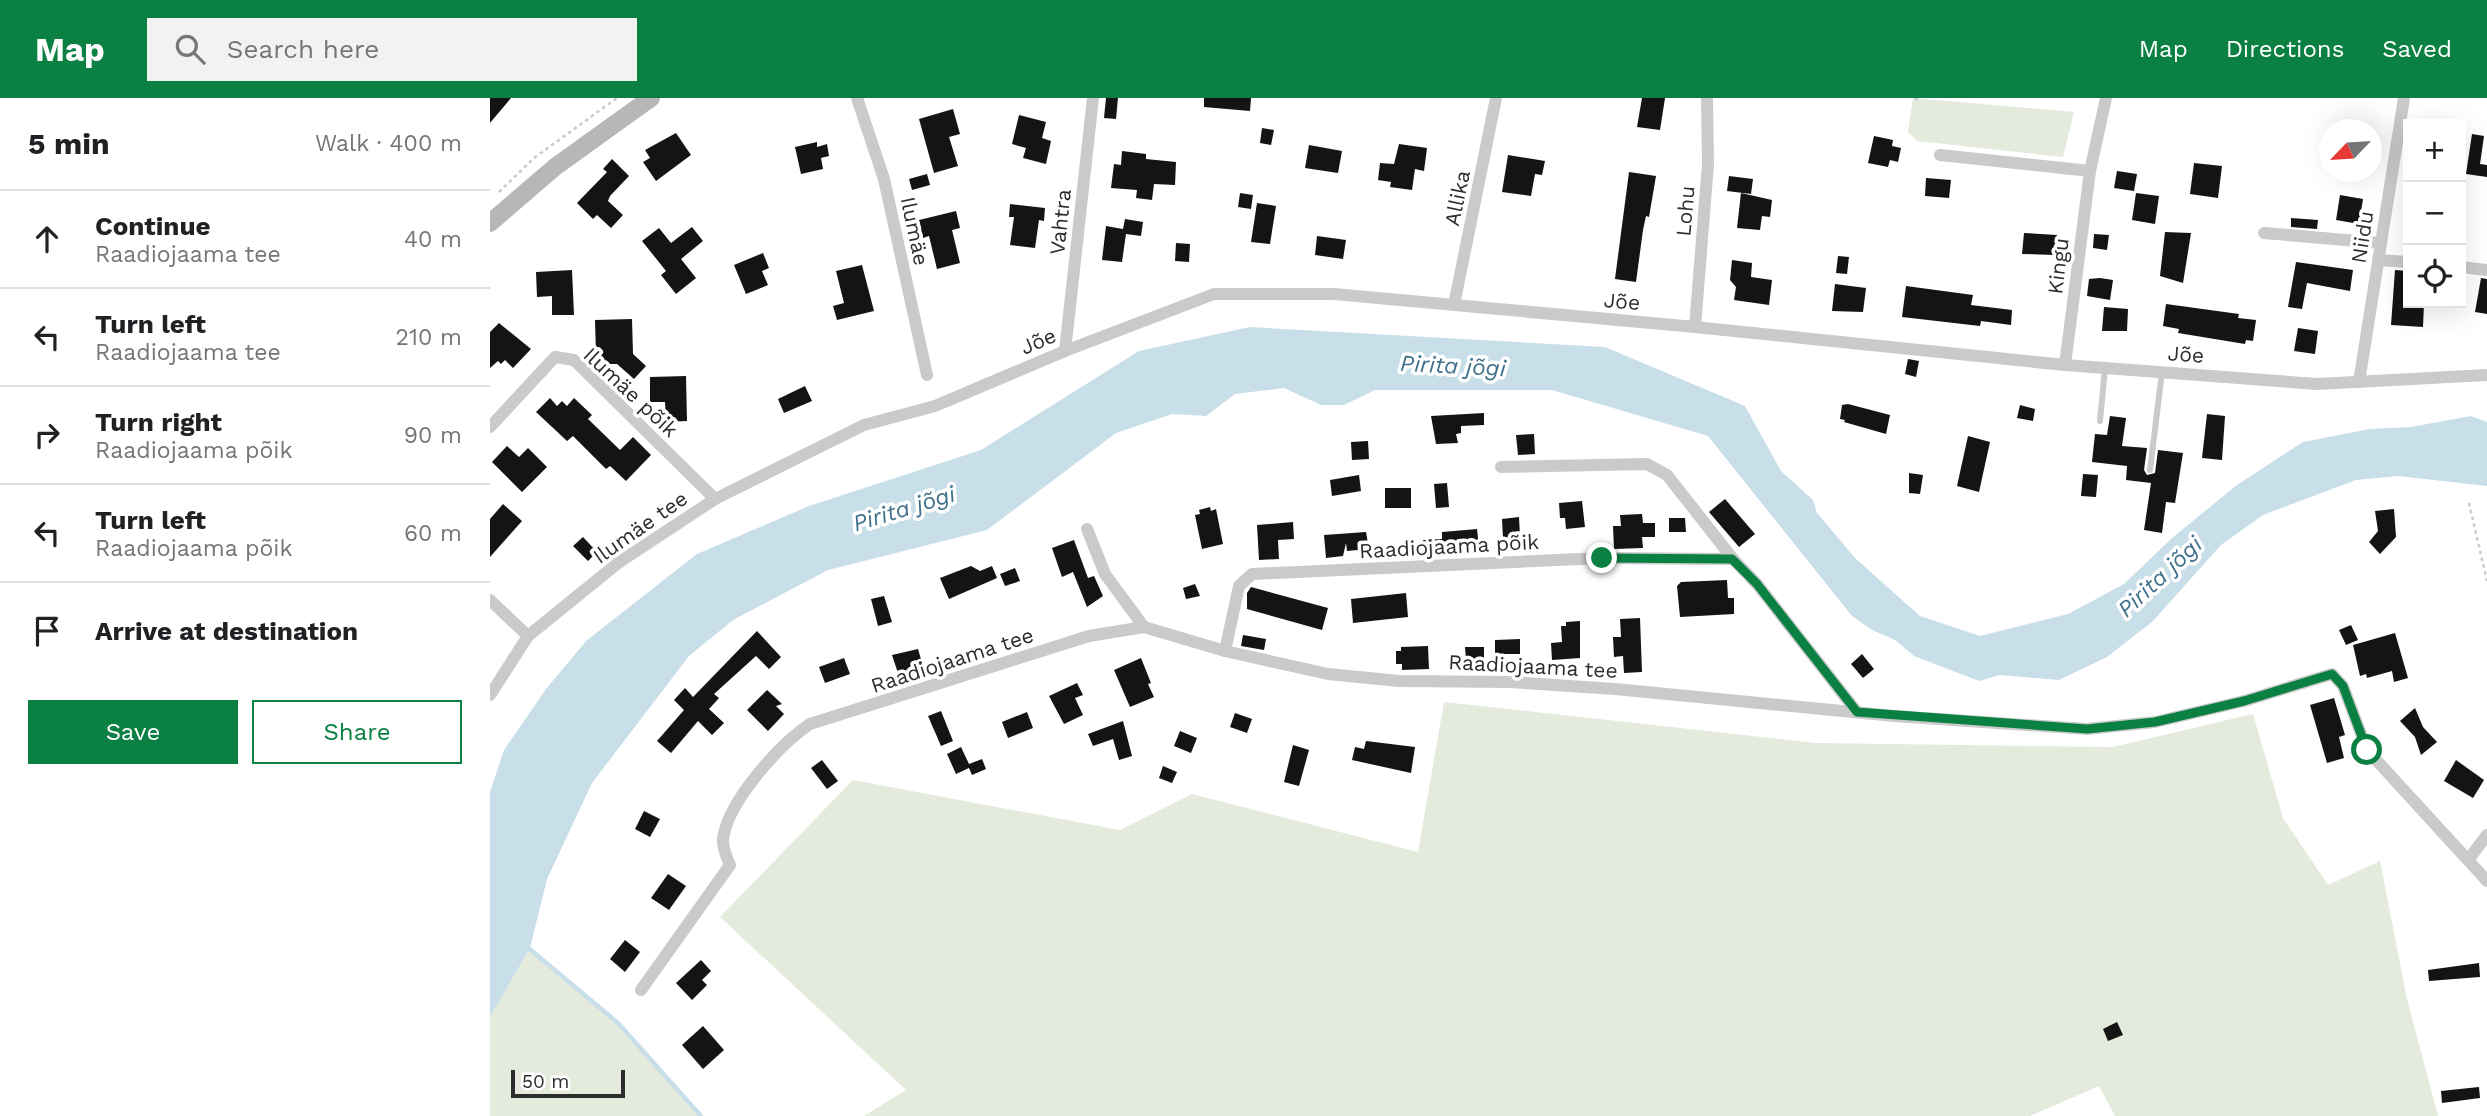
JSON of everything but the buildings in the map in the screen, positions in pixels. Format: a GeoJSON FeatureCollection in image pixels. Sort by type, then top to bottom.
{"type":"FeatureCollection","features":[{"type":"Feature","properties":{"kind":"street"},"geometry":{"type":"LineString","coordinates":[[490,223],[555,167],[651,98]]}},
{"type":"Feature","properties":{"kind":"street","name":"Ilumäe"},"geometry":{"type":"LineString","coordinates":[[857,98],[884,179],[927,375]]}},
{"type":"Feature","properties":{"kind":"street","name":"Vahtra"},"geometry":{"type":"LineString","coordinates":[[1065,351],[1093,98]]}},
{"type":"Feature","properties":{"kind":"street","name":"Allika"},"geometry":{"type":"LineString","coordinates":[[1454,305],[1496,98]]}},
{"type":"Feature","properties":{"kind":"street","name":"Lohu"},"geometry":{"type":"LineString","coordinates":[[1695,327],[1708,164],[1707,98]]}},
{"type":"Feature","properties":{"kind":"street","name":"Kingu"},"geometry":{"type":"LineString","coordinates":[[2065,365],[2090,171],[2106,98]]}},
{"type":"Feature","properties":{"kind":"street","name":"Niidu"},"geometry":{"type":"LineString","coordinates":[[2359,382],[2404,98]]}},
{"type":"Feature","properties":{"kind":"street"},"geometry":{"type":"LineString","coordinates":[[1940,155],[2090,171]]}},
{"type":"Feature","properties":{"kind":"street"},"geometry":{"type":"LineString","coordinates":[[2264,233],[2380,243]]}},
{"type":"Feature","properties":{"kind":"street"},"geometry":{"type":"LineString","coordinates":[[2378,260],[2403,262]]}},
{"type":"Feature","properties":{"kind":"street"},"geometry":{"type":"LineString","coordinates":[[2466,268],[2487,270]]}},
{"type":"Feature","properties":{"kind":"street","name":"Jõe"},"geometry":{"type":"LineString","coordinates":[[785,465],[864,425],[935,405],[1065,351],[1214,294],[1334,295],[1695,327],[2065,365],[2317,384],[2487,375]]}},
{"type":"Feature","properties":{"kind":"street","name":"Ilumäe põik"},"geometry":{"type":"LineString","coordinates":[[490,427],[555,357],[574,360],[715,499]]}},
{"type":"Feature","properties":{"kind":"street"},"geometry":{"type":"LineString","coordinates":[[1501,467],[1647,464],[1668,475],[1732,559],[1757,584],[1857,712]]}},
{"type":"Feature","properties":{"kind":"street","name":"Ilumäe tee"},"geometry":{"type":"LineString","coordinates":[[490,695],[528,636],[618,563],[715,499],[785,465]]}},
{"type":"Feature","properties":{"kind":"street"},"geometry":{"type":"LineString","coordinates":[[1087,529],[1105,574],[1144,627]]}},
{"type":"Feature","properties":{"kind":"street","name":"Raadiojaama põik"},"geometry":{"type":"LineString","coordinates":[[1225,652],[1239,586],[1252,574],[1602,558],[1732,559]]}},
{"type":"Feature","properties":{"kind":"street"},"geometry":{"type":"LineString","coordinates":[[490,600],[528,636]]}},
{"type":"Feature","properties":{"kind":"street","name":"Raadiojaama tee"},"geometry":{"type":"LineString","coordinates":[[641,990],[730,865],[722,841],[729,819],[758,774],[786,740],[810,724],[1089,636],[1144,627],[1225,652],[1328,674],[1399,681],[1510,682],[1615,689],[1857,712],[2087,729],[2155,722],[2244,701],[2332,674],[2343,686],[2367,750],[2487,881]]}},
{"type":"Feature","properties":{"kind":"street"},"geometry":{"type":"LineString","coordinates":[[2468,860],[2487,835]]}},
{"type":"Feature","properties":{"kind":"lane"},"geometry":{"type":"LineString","coordinates":[[2100,421],[2105,368]]}},
{"type":"Feature","properties":{"kind":"lane"},"geometry":{"type":"LineString","coordinates":[[2150,470],[2162,372]]}},
{"type":"Feature","properties":{"kind":"path"},"geometry":{"type":"LineString","coordinates":[[498,193],[534,158],[617,98]]}},
{"type":"Feature","properties":{"kind":"path"},"geometry":{"type":"LineString","coordinates":[[2469,503],[2487,581]]}},
{"type":"Feature","properties":{"kind":"shaded area"},"geometry":{"type":"Polygon","coordinates":[[[1913,98],[2074,112],[2063,157],[1917,141],[1908,132],[1913,98]]]}},
{"type":"Feature","properties":{"kind":"shaded area"},"geometry":{"type":"Polygon","coordinates":[[[1444,702],[1816,743],[2113,747],[2253,714],[2283,818],[2328,885],[2380,861],[2407,999],[2438,1116],[2115,1116],[2099,1086],[2030,1116],[864,1116],[906,1090],[720,917],[853,780],[1120,830],[1192,794],[1418,852],[1444,702]]]}},
{"type":"Feature","properties":{"kind":"shaded area"},"geometry":{"type":"Polygon","coordinates":[[[530,948],[618,1023],[703,1116],[490,1116],[490,1017],[530,948]]]}},
{"type":"Feature","properties":{"kind":"water","name":"Pirita jõgi"},"geometry":{"type":"Polygon","coordinates":[[[1250,327],[1605,347],[1745,406],[1781,471],[1813,500],[1817,513],[1855,558],[1920,616],[1980,636],[2068,614],[2124,584],[2172,538],[2237,485],[2303,442],[2370,429],[2411,427],[2471,416],[2487,422],[2487,486],[2398,476],[2356,480],[2263,515],[2221,545],[2153,621],[2107,657],[2059,680],[2000,675],[1979,681],[1914,656],[1895,640],[1872,630],[1852,616],[1708,436],[1552,390],[1375,390],[1344,405],[1321,405],[1284,388],[1235,394],[1206,416],[1172,414],[1116,433],[987,530],[828,570],[733,620],[689,656],[592,783],[547,879],[530,948],[490,1017],[490,792],[504,750],[546,689],[586,641],[697,554],[809,506],[981,450],[1139,351],[1250,327]]]}},
{"type":"Feature","properties":{"kind":"waterway"},"geometry":{"type":"LineString","coordinates":[[526,946],[618,1023],[701,1116]]}},
{"type":"Feature","properties":{"kind":"route"},"geometry":{"type":"LineString","coordinates":[[1602,558],[1732,559],[1757,584],[1857,712],[2087,729],[2155,722],[2244,701],[2332,674],[2343,686],[2367,750]]}}]}
